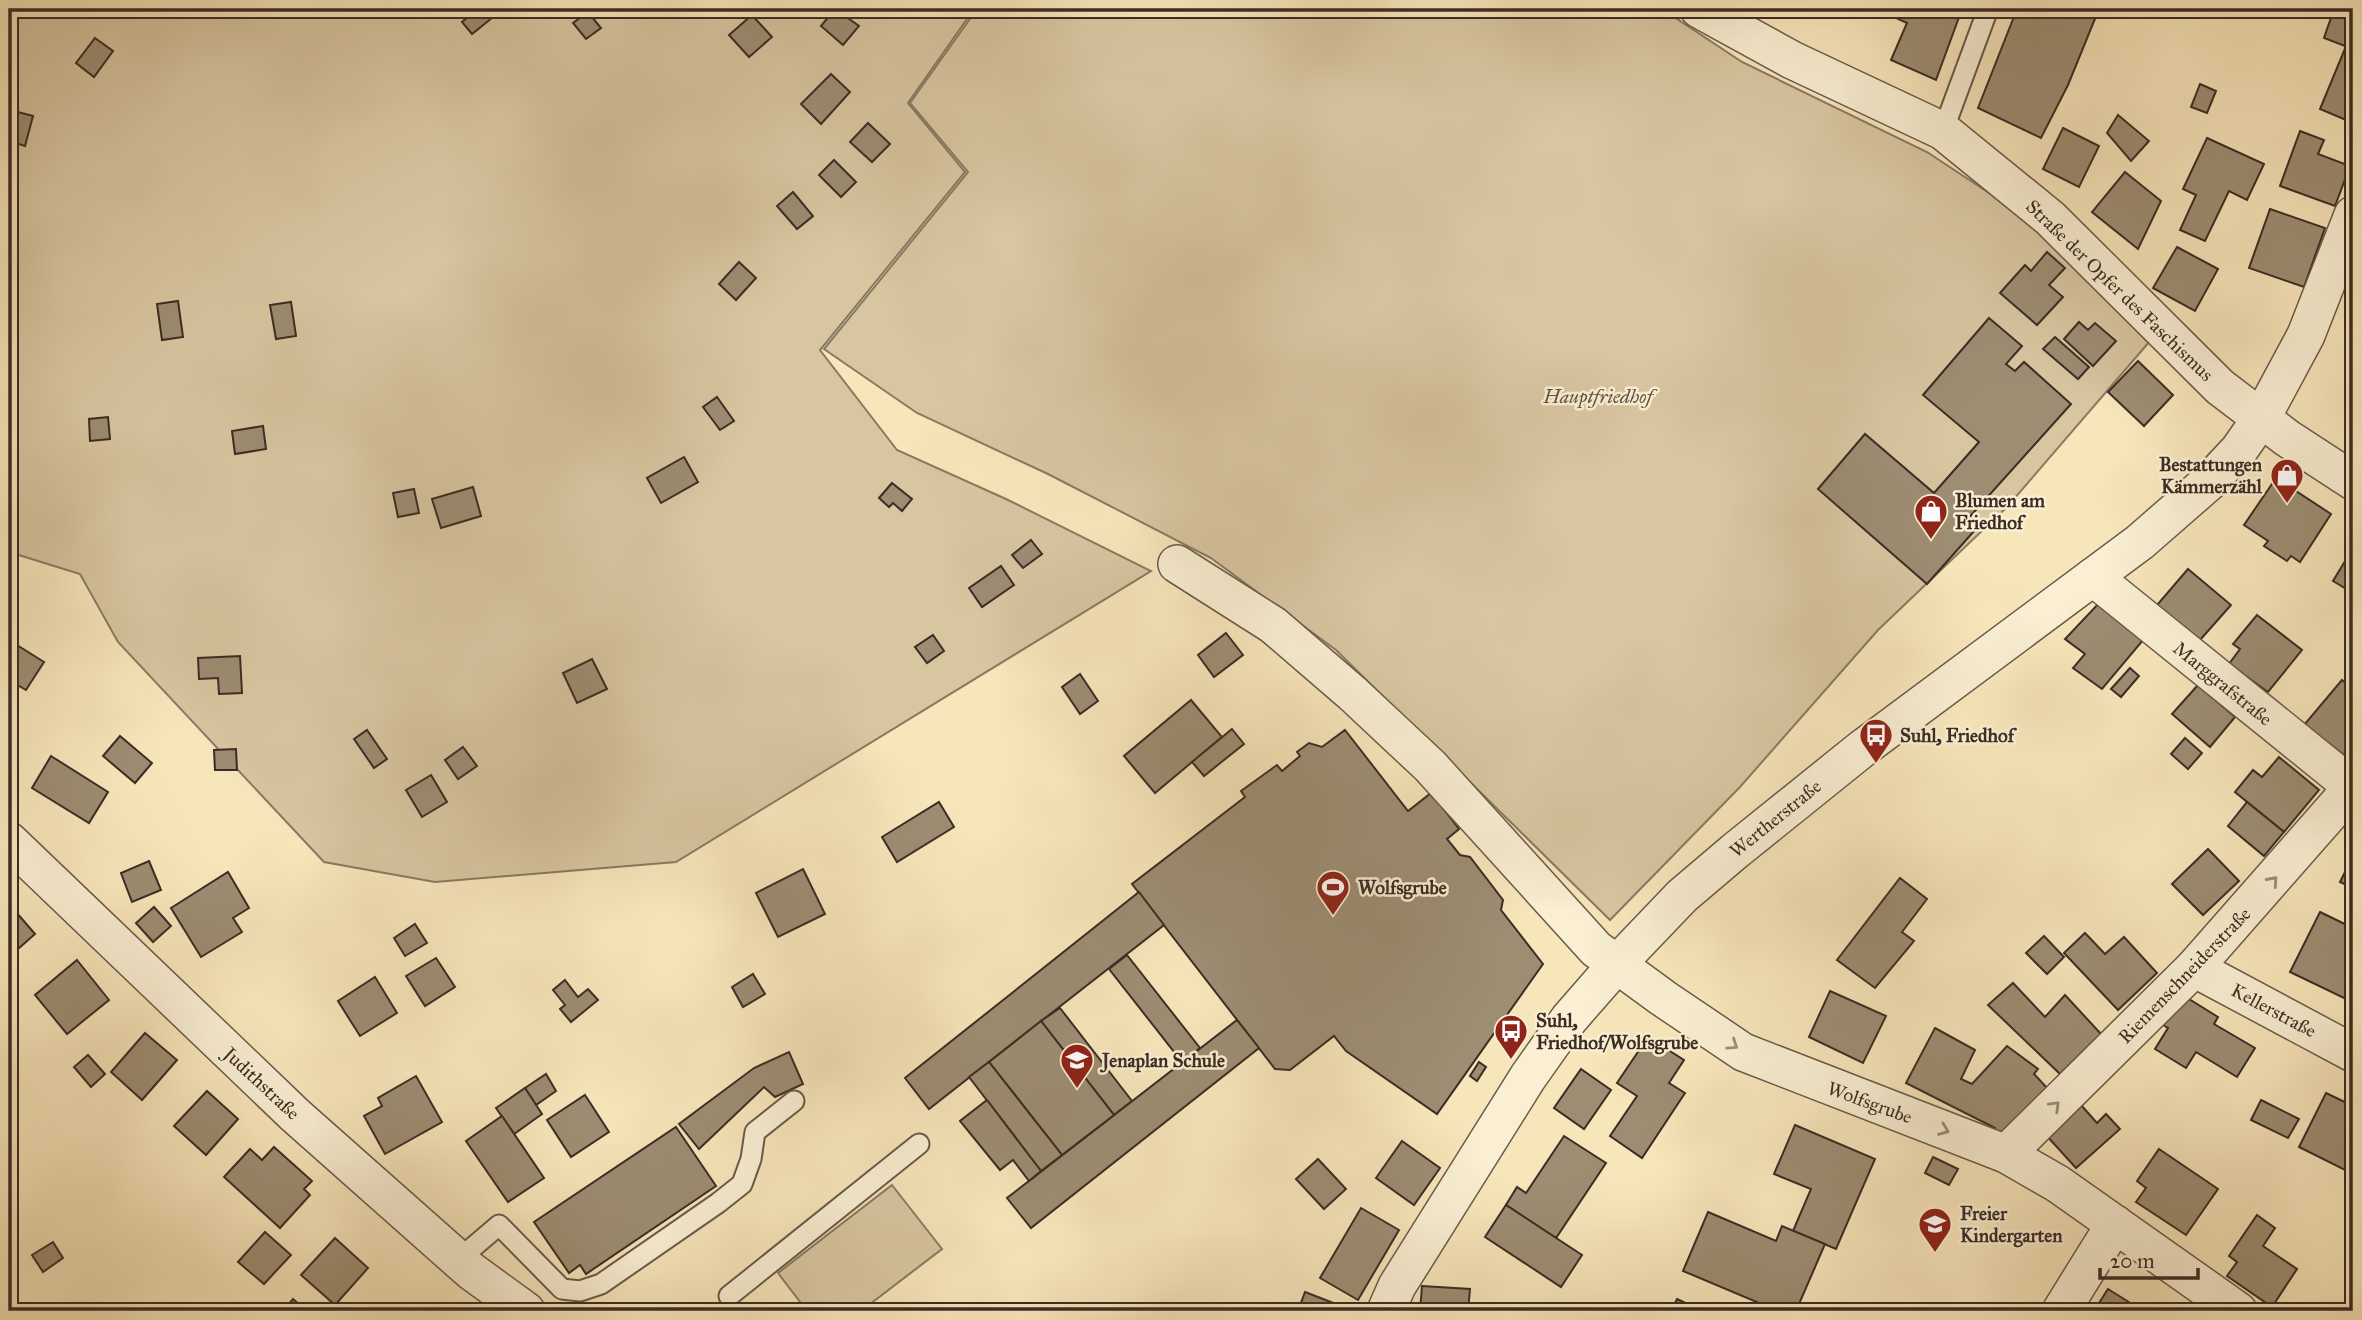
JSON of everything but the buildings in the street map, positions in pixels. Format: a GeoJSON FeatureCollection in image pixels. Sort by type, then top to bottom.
{"type":"FeatureCollection","features":[{"type":"Feature","properties":{"kind":"street","name":"Straße der Opfer des Faschismus"},"geometry":{"type":"LineString","coordinates":[[1699,9],[1792,60],[1942,131],[2050,218],[2220,387],[2287,438],[2353,481]]}},
{"type":"Feature","properties":{"kind":"street","name":"Wertherstraße"},"geometry":{"type":"LineString","coordinates":[[1386,1311],[1397,1286],[1528,1077],[1569,1019],[1682,896],[1863,748],[2107,588],[2149,534],[2211,480],[2239,450],[2262,417],[2306,335],[2353,215]]}},
{"type":"Feature","properties":{"kind":"street","name":"Wolfsgrube"},"geometry":{"type":"LineString","coordinates":[[1177,564],[1273,625],[1352,693],[1430,766],[1596,949],[1617,964],[1743,1052],[2006,1154],[2058,1184],[2238,1311]]}},
{"type":"Feature","properties":{"kind":"street","name":"Marggrafstraße"},"geometry":{"type":"LineString","coordinates":[[2107,588],[2201,667],[2353,787]]}},
{"type":"Feature","properties":{"kind":"street","name":"Riemenschneiderstraße"},"geometry":{"type":"LineString","coordinates":[[2006,1154],[2194,968],[2353,787]]}},
{"type":"Feature","properties":{"kind":"street","name":"Judithstraße"},"geometry":{"type":"LineString","coordinates":[[9,841],[295,1115],[458,1260],[526,1311]]}},
{"type":"Feature","properties":{"kind":"street","name":"Kellerstraße"},"geometry":{"type":"LineString","coordinates":[[2194,968],[2353,1053]]}},
{"type":"Feature","properties":{"kind":"street"},"geometry":{"type":"LineString","coordinates":[[2061,1311],[2115,1224]]}},
{"type":"Feature","properties":{"kind":"lane"},"geometry":{"type":"LineString","coordinates":[[1942,131],[1988,9]]}},
{"type":"Feature","properties":{"kind":"lane"},"geometry":{"type":"LineString","coordinates":[[458,1260],[499,1224],[562,1289],[580,1291],[601,1283],[742,1184],[751,1159],[755,1132],[794,1101]]}},
{"type":"Feature","properties":{"kind":"lane"},"geometry":{"type":"LineString","coordinates":[[729,1296],[919,1144]]}},
{"type":"Feature","properties":{"kind":"green space"},"geometry":{"type":"Polygon","coordinates":[[[9,9],[974,9],[908,103],[965,172],[820,350],[897,450],[1006,499],[1151,571],[676,862],[435,882],[324,862],[118,642],[80,574],[9,552],[9,9]]]}},
{"type":"Feature","properties":{"kind":"green space","name":"Hauptfriedhof"},"geometry":{"type":"Polygon","coordinates":[[[977,9],[1662,9],[1742,62],[1927,152],[2021,214],[2150,341],[2007,507],[1878,630],[1740,787],[1610,920],[1336,650],[1211,558],[1048,474],[917,413],[824,349],[968,172],[910,103],[977,9]]]}},
{"type":"Feature","properties":{"kind":"green space"},"geometry":{"type":"Polygon","coordinates":[[[892,1185],[942,1249],[861,1311],[807,1311],[778,1273],[892,1185]]]}},
{"type":"Feature","properties":{"kind":"place","name":"Bestattungen Kämmerzähl"},"geometry":{"type":"Point","coordinates":[2287,505]}},
{"type":"Feature","properties":{"kind":"place","name":"Blumen am Friedhof"},"geometry":{"type":"Point","coordinates":[1931,541]}},
{"type":"Feature","properties":{"kind":"place","name":"Suhl, Friedhof"},"geometry":{"type":"Point","coordinates":[1876,765]}},
{"type":"Feature","properties":{"kind":"place","name":"Wolfsgrube"},"geometry":{"type":"Point","coordinates":[1333,917]}},
{"type":"Feature","properties":{"kind":"place","name":"Suhl, Friedhof/Wolfsgrube"},"geometry":{"type":"Point","coordinates":[1511,1061]}},
{"type":"Feature","properties":{"kind":"place","name":"Jenaplan Schule"},"geometry":{"type":"Point","coordinates":[1077,1090]}},
{"type":"Feature","properties":{"kind":"place","name":"Freier Kindergarten"},"geometry":{"type":"Point","coordinates":[1935,1254]}}]}
